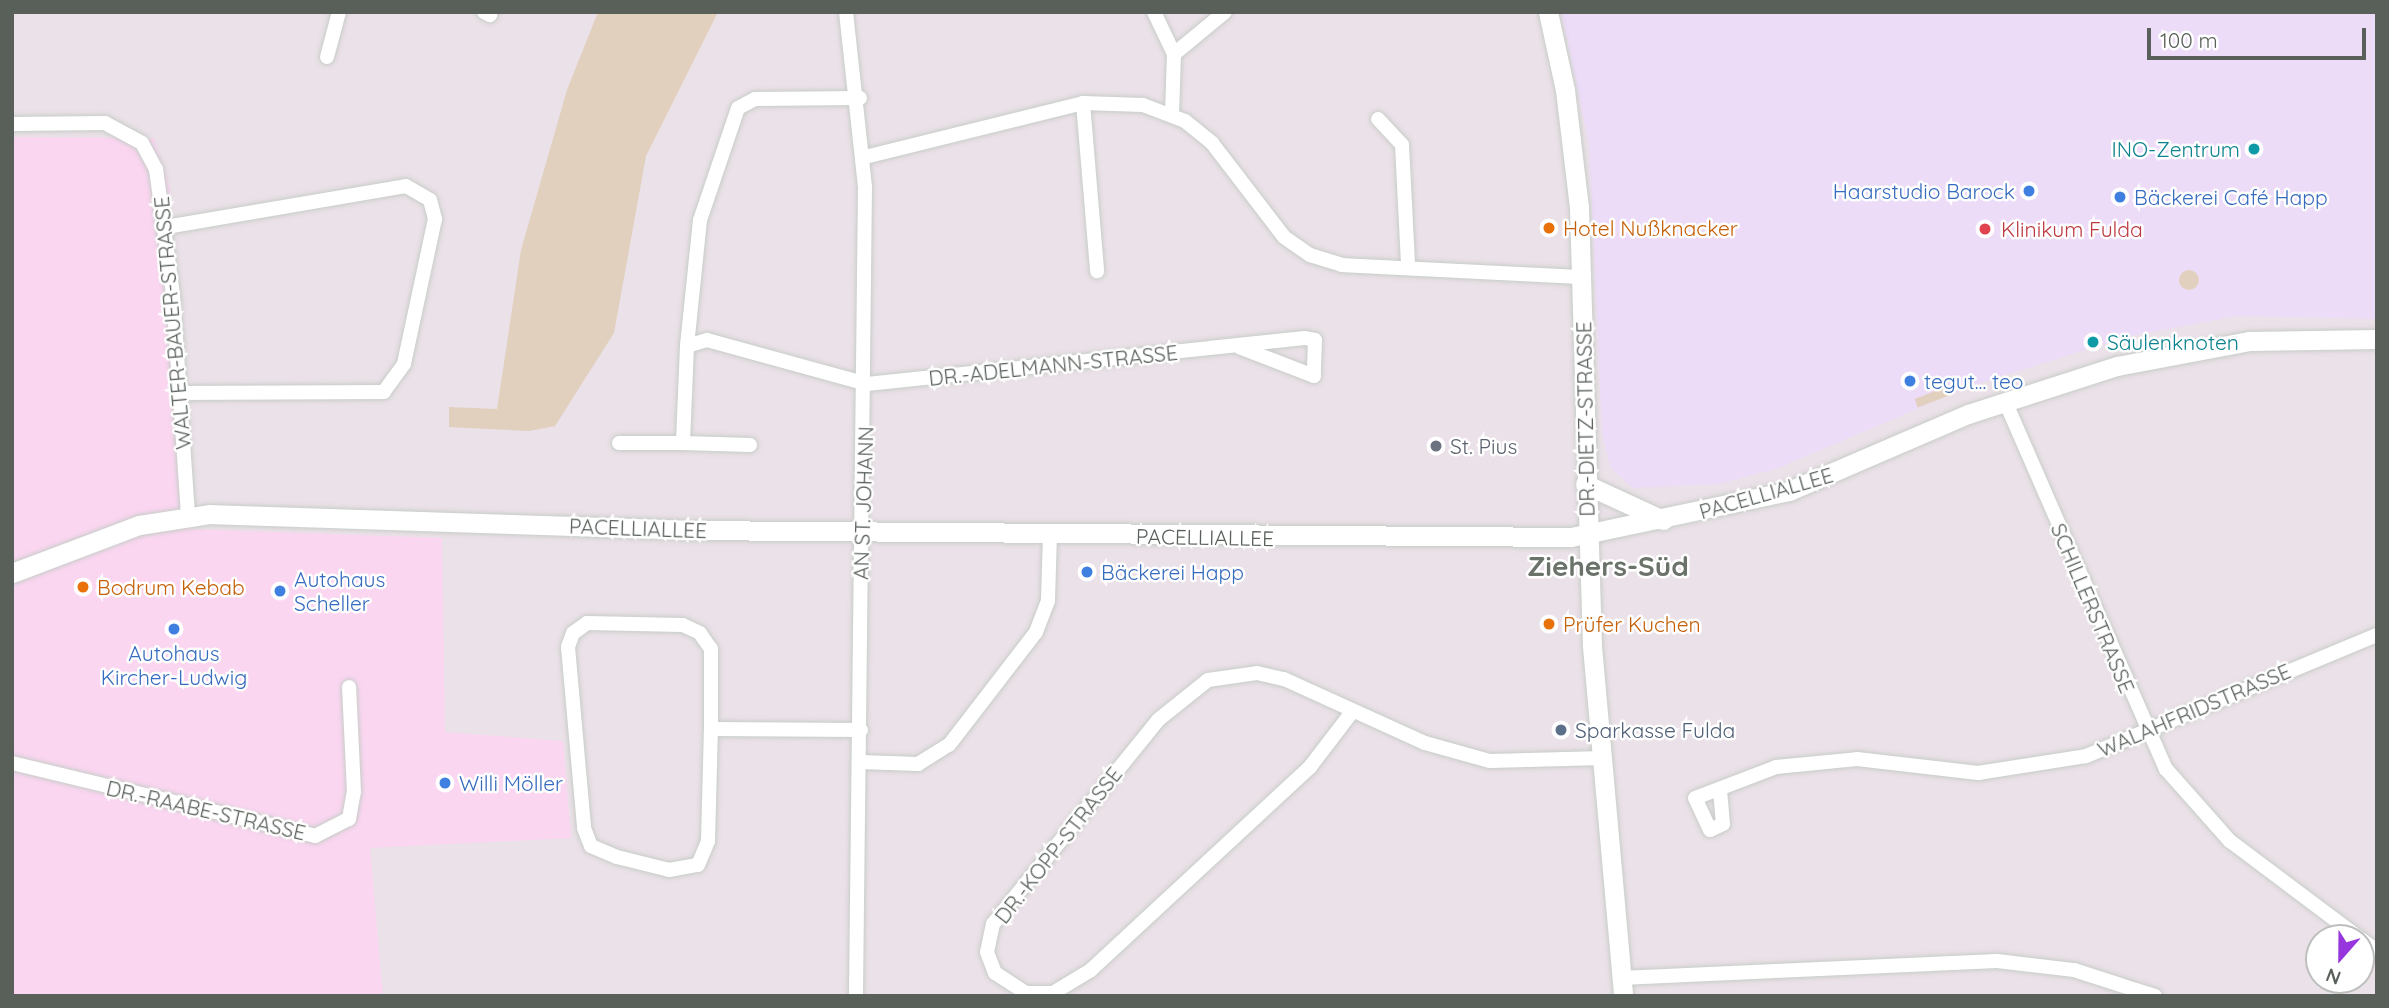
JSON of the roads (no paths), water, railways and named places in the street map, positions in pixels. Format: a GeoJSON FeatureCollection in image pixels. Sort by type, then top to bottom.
{"type":"FeatureCollection","features":[{"type":"Feature","properties":{"kind":"main road","name":"DR.-DIETZ-STRASSE"},"geometry":{"type":"LineString","coordinates":[[1548,12],[1572,141],[1583,277],[1587,534],[1622,987]]}},
{"type":"Feature","properties":{"kind":"main road","name":"PACELLIALLEE"},"geometry":{"type":"LineString","coordinates":[[12,573],[74,546],[188,515],[296,513],[862,533],[1528,540],[1587,534],[1664,520],[1789,491],[2005,401],[2205,347],[2291,338],[2377,339]]}},
{"type":"Feature","properties":{"kind":"main road"},"geometry":{"type":"LineString","coordinates":[[1585,484],[1664,520]]}},
{"type":"Feature","properties":{"kind":"street"},"geometry":{"type":"LineString","coordinates":[[327,57],[339,12]]}},
{"type":"Feature","properties":{"kind":"street","name":"AN ST. JOHANN"},"geometry":{"type":"LineString","coordinates":[[846,12],[860,97],[865,157],[867,384],[862,533],[856,996]]}},
{"type":"Feature","properties":{"kind":"street"},"geometry":{"type":"LineString","coordinates":[[1154,12],[1174,54],[1172,114]]}},
{"type":"Feature","properties":{"kind":"street"},"geometry":{"type":"LineString","coordinates":[[1174,54],[1224,12]]}},
{"type":"Feature","properties":{"kind":"street"},"geometry":{"type":"LineString","coordinates":[[682,443],[687,346],[700,220],[738,108],[755,99],[860,97]]}},
{"type":"Feature","properties":{"kind":"street"},"geometry":{"type":"LineString","coordinates":[[865,157],[1083,103],[1116,100],[1172,114],[1212,143],[1284,237],[1310,255],[1342,265],[1408,265],[1583,277]]}},
{"type":"Feature","properties":{"kind":"street"},"geometry":{"type":"LineString","coordinates":[[1083,103],[1097,271]]}},
{"type":"Feature","properties":{"kind":"street"},"geometry":{"type":"LineString","coordinates":[[1378,119],[1402,145],[1408,265]]}},
{"type":"Feature","properties":{"kind":"street","name":"WALTER-BAUER-STRASSE"},"geometry":{"type":"LineString","coordinates":[[12,124],[105,123],[142,143],[156,169],[166,227],[181,393],[188,515]]}},
{"type":"Feature","properties":{"kind":"street"},"geometry":{"type":"LineString","coordinates":[[166,227],[406,186],[430,200],[435,219],[404,364],[384,392],[181,393]]}},
{"type":"Feature","properties":{"kind":"street"},"geometry":{"type":"LineString","coordinates":[[687,346],[708,340],[867,384]]}},
{"type":"Feature","properties":{"kind":"street","name":"DR.-ADELMANN-STRASSE"},"geometry":{"type":"LineString","coordinates":[[867,384],[1239,347],[1315,340],[1314,376],[1287,370],[1239,347]]}},
{"type":"Feature","properties":{"kind":"street","name":"SCHILLERSTRASSE"},"geometry":{"type":"LineString","coordinates":[[2005,401],[2148,734],[2212,824],[2341,924]]}},
{"type":"Feature","properties":{"kind":"street"},"geometry":{"type":"LineString","coordinates":[[619,443],[750,445]]}},
{"type":"Feature","properties":{"kind":"street"},"geometry":{"type":"LineString","coordinates":[[860,762],[918,764],[949,746],[1036,632],[1048,601],[1050,535]]}},
{"type":"Feature","properties":{"kind":"street"},"geometry":{"type":"LineString","coordinates":[[587,623],[683,625],[700,633],[711,649],[711,729],[708,841],[698,866],[669,870],[591,846],[584,828],[570,673],[573,633],[587,623]]}},
{"type":"Feature","properties":{"kind":"street","name":"WALAHFRIDSTRASSE"},"geometry":{"type":"LineString","coordinates":[[1720,790],[1776,767],[1828,760],[1978,773],[2035,768],[2148,734],[2377,635]]}},
{"type":"Feature","properties":{"kind":"street","name":"DR.-KOPP-STRASSE"},"geometry":{"type":"LineString","coordinates":[[1352,712],[1310,766],[1091,970],[1053,993],[1026,993],[995,973],[987,952],[993,924],[1186,692],[1228,674],[1256,673],[1352,712],[1435,747],[1490,761],[1603,758]]}},
{"type":"Feature","properties":{"kind":"street","name":"DR.-RAABE-STRASSE"},"geometry":{"type":"LineString","coordinates":[[12,763],[316,836],[349,819],[354,792],[349,687]]}},
{"type":"Feature","properties":{"kind":"street"},"geometry":{"type":"LineString","coordinates":[[711,729],[861,730]]}},
{"type":"Feature","properties":{"kind":"street"},"geometry":{"type":"LineString","coordinates":[[1622,987],[1997,961],[2074,971],[2155,996]]}},
{"type":"Feature","properties":{"kind":"place","name":"INO-Zentrum"},"geometry":{"type":"Point","coordinates":[2254,149]}},
{"type":"Feature","properties":{"kind":"place","name":"Haarstudio Barock"},"geometry":{"type":"Point","coordinates":[2029,191]}},
{"type":"Feature","properties":{"kind":"place","name":"Bäckerei Café Happ"},"geometry":{"type":"Point","coordinates":[2120,197]}},
{"type":"Feature","properties":{"kind":"place","name":"Hotel Nußknacker"},"geometry":{"type":"Point","coordinates":[1549,228]}},
{"type":"Feature","properties":{"kind":"place","name":"Klinikum Fulda"},"geometry":{"type":"Point","coordinates":[1985,229]}},
{"type":"Feature","properties":{"kind":"place","name":"Säulenknoten"},"geometry":{"type":"Point","coordinates":[2093,342]}},
{"type":"Feature","properties":{"kind":"place","name":"tegut... teo"},"geometry":{"type":"Point","coordinates":[1910,381]}},
{"type":"Feature","properties":{"kind":"place","name":"St. Pius"},"geometry":{"type":"Point","coordinates":[1436,446]}},
{"type":"Feature","properties":{"kind":"place","name":"Bäckerei Happ"},"geometry":{"type":"Point","coordinates":[1087,572]}},
{"type":"Feature","properties":{"kind":"place","name":"Bodrum Kebab"},"geometry":{"type":"Point","coordinates":[83,587]}},
{"type":"Feature","properties":{"kind":"place","name":"Autohaus Scheller"},"geometry":{"type":"Point","coordinates":[280,591]}},
{"type":"Feature","properties":{"kind":"place","name":"Prüfer Kuchen"},"geometry":{"type":"Point","coordinates":[1549,624]}},
{"type":"Feature","properties":{"kind":"place","name":"Autohaus Kircher-Ludwig"},"geometry":{"type":"Point","coordinates":[174,629]}},
{"type":"Feature","properties":{"kind":"place","name":"Sparkasse Fulda"},"geometry":{"type":"Point","coordinates":[1561,730]}},
{"type":"Feature","properties":{"kind":"place","name":"Willi Möller"},"geometry":{"type":"Point","coordinates":[445,783]}},
{"type":"Feature","properties":{"kind":"district","name":"Ziehers-Süd"},"geometry":{"type":"Point","coordinates":[1608,566]}}]}
